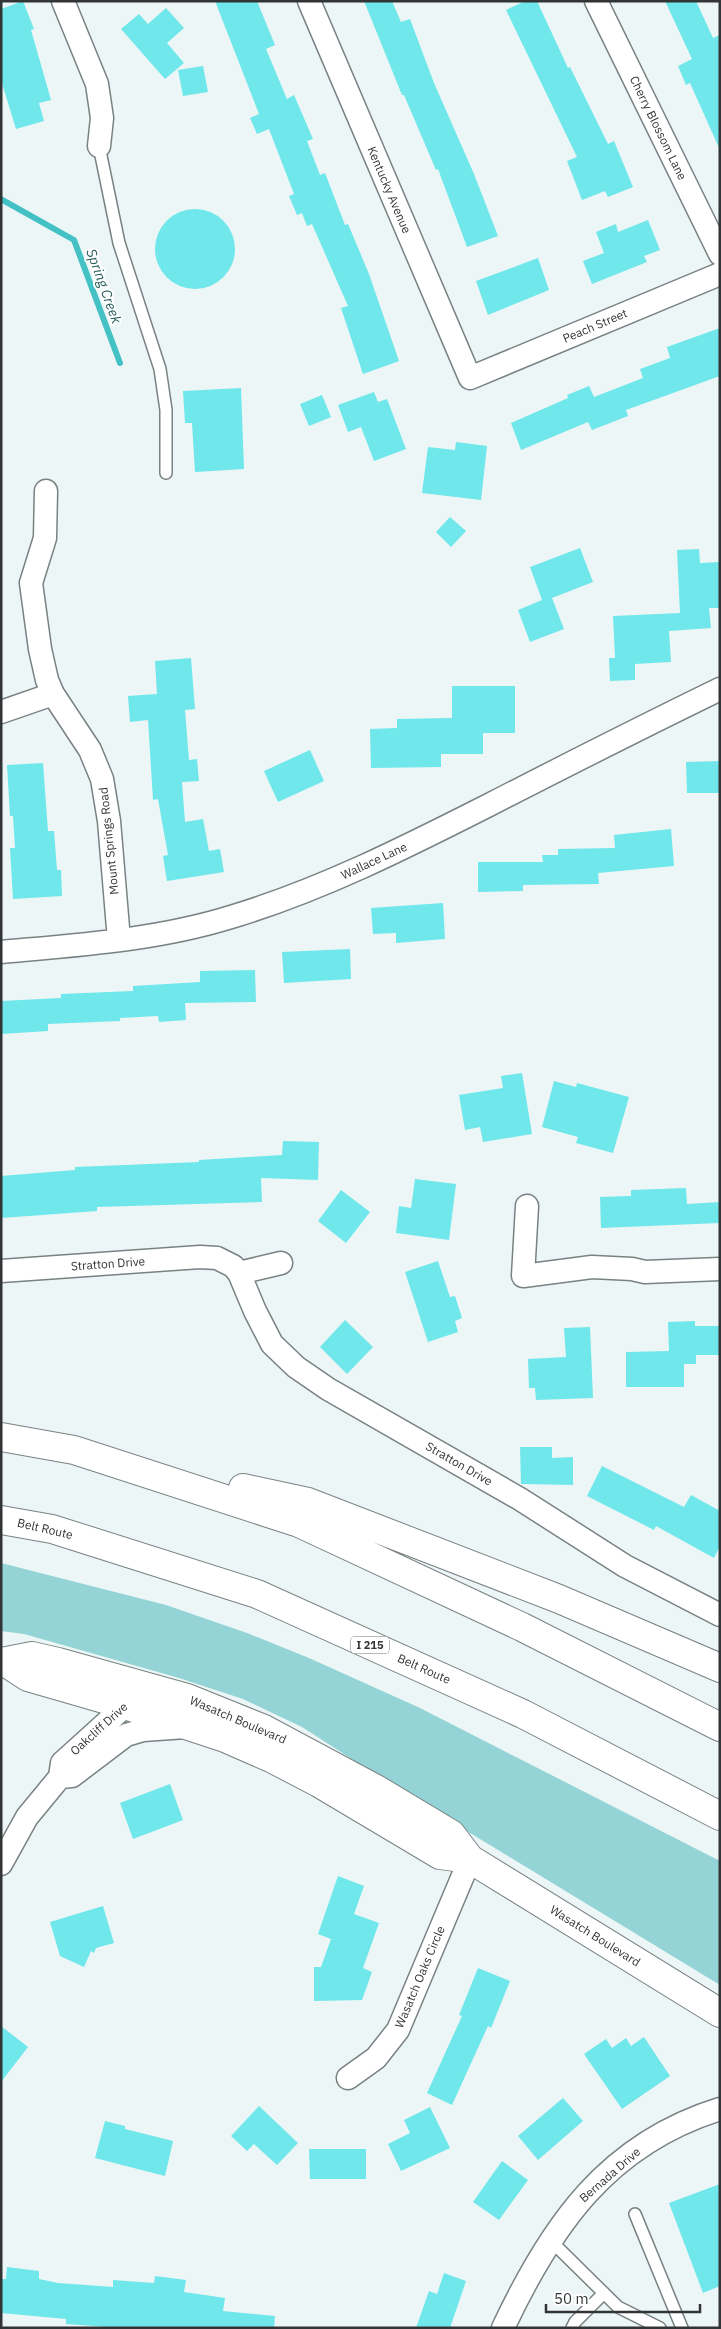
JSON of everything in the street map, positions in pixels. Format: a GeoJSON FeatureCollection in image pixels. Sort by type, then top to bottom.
{"type":"FeatureCollection","features":[{"type":"Feature","properties":{"kind":"main road"},"geometry":{"type":"LineString","coordinates":[[1,1437],[74,1450],[308,1502],[558,1599],[720,1668]]}},
{"type":"Feature","properties":{"kind":"main road"},"geometry":{"type":"LineString","coordinates":[[74,1450],[299,1523],[522,1627],[720,1727]]}},
{"type":"Feature","properties":{"kind":"main road","name":"Belt Route"},"geometry":{"type":"LineString","coordinates":[[1,1520],[52,1529],[257,1594],[523,1714],[720,1816]]}},
{"type":"Feature","properties":{"kind":"main road","name":"Wasatch Boulevard"},"geometry":{"type":"LineString","coordinates":[[3,1662],[32,1656],[93,1671],[187,1698],[264,1729],[376,1789],[451,1834],[470,1859],[720,2013]]}},
{"type":"Feature","properties":{"kind":"main road","name":"Wasatch Boulevard"},"geometry":{"type":"LineString","coordinates":[[3,1662],[28,1677],[125,1704],[225,1738],[281,1763],[364,1808],[440,1855],[470,1859]]}},
{"type":"Feature","properties":{"kind":"street"},"geometry":{"type":"LineString","coordinates":[[63,1],[97,84],[102,118],[99,146]]}},
{"type":"Feature","properties":{"kind":"street","name":"Kentucky Avenue"},"geometry":{"type":"LineString","coordinates":[[309,1],[470,378]]}},
{"type":"Feature","properties":{"kind":"street","name":"Cherry Blossom Lane"},"geometry":{"type":"LineString","coordinates":[[596,1],[720,254]]}},
{"type":"Feature","properties":{"kind":"street","name":"Peach Street"},"geometry":{"type":"LineString","coordinates":[[470,378],[720,274]]}},
{"type":"Feature","properties":{"kind":"street","name":"Mount Springs Road"},"geometry":{"type":"LineString","coordinates":[[46,491],[45,538],[32,575],[31,592],[43,665],[53,694],[90,750],[102,778],[110,820],[119,940]]}},
{"type":"Feature","properties":{"kind":"street","name":"Wallace Lane"},"geometry":{"type":"LineString","coordinates":[[1,952],[119,940],[183,929],[229,918],[306,891],[418,840],[720,689]]}},
{"type":"Feature","properties":{"kind":"street"},"geometry":{"type":"LineString","coordinates":[[1,712],[53,694]]}},
{"type":"Feature","properties":{"kind":"street"},"geometry":{"type":"LineString","coordinates":[[527,1206],[523,1276],[592,1268],[625,1268],[645,1272],[720,1269]]}},
{"type":"Feature","properties":{"kind":"street","name":"Stratton Drive"},"geometry":{"type":"LineString","coordinates":[[1,1271],[200,1257],[225,1261],[239,1273],[255,1311],[272,1344],[296,1367],[328,1389],[520,1499],[625,1566],[720,1615]]}},
{"type":"Feature","properties":{"kind":"street"},"geometry":{"type":"LineString","coordinates":[[239,1273],[281,1263]]}},
{"type":"Feature","properties":{"kind":"street","name":"Oakcliff Drive"},"geometry":{"type":"LineString","coordinates":[[1,1864],[26,1817],[60,1777],[62,1763],[146,1687]]}},
{"type":"Feature","properties":{"kind":"street","name":"Oakcliff Drive"},"geometry":{"type":"LineString","coordinates":[[60,1777],[72,1776],[126,1735],[143,1730],[192,1726]]}},
{"type":"Feature","properties":{"kind":"street","name":"Wasatch Oaks Circle"},"geometry":{"type":"LineString","coordinates":[[348,2078],[376,2058],[398,2030],[470,1859]]}},
{"type":"Feature","properties":{"kind":"street","name":"Bernada Drive"},"geometry":{"type":"LineString","coordinates":[[503,2328],[531,2270],[550,2240],[581,2198],[629,2156],[674,2127],[720,2109]]}},
{"type":"Feature","properties":{"kind":"lane"},"geometry":{"type":"LineString","coordinates":[[99,146],[119,244],[160,369],[166,410],[166,473]]}},
{"type":"Feature","properties":{"kind":"lane"},"geometry":{"type":"LineString","coordinates":[[636,2214],[682,2328]]}},
{"type":"Feature","properties":{"kind":"lane"},"geometry":{"type":"LineString","coordinates":[[550,2240],[618,2307],[660,2328]]}},
{"type":"Feature","properties":{"kind":"lane"},"geometry":{"type":"LineString","coordinates":[[572,2328],[574,2322],[604,2293]]}},
{"type":"Feature","properties":{"kind":"shaded area"},"geometry":{"type":"Polygon","coordinates":[[[1,1563],[166,1605],[247,1633],[309,1658],[420,1708],[720,1861],[720,1985],[406,1794],[302,1727],[243,1699],[179,1678],[24,1634],[1,1631],[1,1563]]]}},
{"type":"Feature","properties":{"kind":"building"},"geometry":{"type":"Polygon","coordinates":[[[23,1],[34,29],[31,30],[51,100],[39,103],[44,121],[16,129],[1,80],[1,9],[23,1]]]}},
{"type":"Feature","properties":{"kind":"building"},"geometry":{"type":"Polygon","coordinates":[[[215,1],[257,1],[275,45],[266,49],[287,99],[294,95],[313,139],[307,141],[320,175],[325,173],[345,225],[348,224],[369,274],[399,361],[363,374],[341,308],[348,306],[312,224],[307,226],[302,213],[297,215],[289,196],[294,194],[269,129],[257,134],[250,118],[259,114],[215,1]]]}},
{"type":"Feature","properties":{"kind":"building"},"geometry":{"type":"Polygon","coordinates":[[[364,1],[392,1],[401,22],[410,19],[434,83],[474,174],[498,236],[467,247],[438,169],[436,170],[404,95],[402,95],[364,1]]]}},
{"type":"Feature","properties":{"kind":"building"},"geometry":{"type":"Polygon","coordinates":[[[525,1],[537,1],[568,68],[570,67],[608,144],[614,141],[633,187],[608,197],[605,191],[582,200],[567,161],[577,157],[506,10],[525,1]]]}},
{"type":"Feature","properties":{"kind":"building"},"geometry":{"type":"Polygon","coordinates":[[[665,1],[696,1],[713,38],[720,35],[720,150],[690,83],[686,85],[678,66],[692,59],[665,1]]]}},
{"type":"Feature","properties":{"kind":"building"},"geometry":{"type":"Polygon","coordinates":[[[166,8],[184,28],[167,43],[184,63],[165,79],[121,29],[139,14],[148,24],[166,8]]]}},
{"type":"Feature","properties":{"kind":"building"},"geometry":{"type":"Polygon","coordinates":[[[203,66],[208,92],[183,96],[178,70],[203,66]]]}},
{"type":"Feature","properties":{"kind":"building"},"geometry":{"type":"Polygon","coordinates":[[[187,209],[203,209],[224,220],[235,241],[235,257],[224,278],[203,289],[187,289],[173,283],[161,271],[155,257],[155,241],[161,227],[173,215],[187,209]]]}},
{"type":"Feature","properties":{"kind":"building"},"geometry":{"type":"Polygon","coordinates":[[[648,220],[660,250],[644,256],[647,262],[592,284],[583,261],[604,253],[596,232],[616,224],[618,232],[648,220]]]}},
{"type":"Feature","properties":{"kind":"building"},"geometry":{"type":"Polygon","coordinates":[[[538,258],[549,290],[488,315],[476,281],[538,258]]]}},
{"type":"Feature","properties":{"kind":"building"},"geometry":{"type":"Polygon","coordinates":[[[720,328],[720,376],[626,410],[628,416],[592,430],[588,422],[521,450],[511,423],[568,398],[567,395],[589,386],[594,397],[643,378],[640,369],[670,358],[667,347],[720,328]]]}},
{"type":"Feature","properties":{"kind":"building"},"geometry":{"type":"Polygon","coordinates":[[[241,388],[244,469],[195,472],[192,423],[185,423],[183,391],[241,388]]]}},
{"type":"Feature","properties":{"kind":"building"},"geometry":{"type":"Polygon","coordinates":[[[374,392],[378,402],[387,399],[406,449],[374,461],[361,427],[348,432],[338,405],[374,392]]]}},
{"type":"Feature","properties":{"kind":"building"},"geometry":{"type":"Polygon","coordinates":[[[322,395],[331,417],[309,426],[300,404],[322,395]]]}},
{"type":"Feature","properties":{"kind":"building"},"geometry":{"type":"Polygon","coordinates":[[[456,442],[487,446],[481,500],[422,493],[428,447],[455,450],[456,442]]]}},
{"type":"Feature","properties":{"kind":"building"},"geometry":{"type":"Polygon","coordinates":[[[450,517],[466,531],[451,547],[436,532],[450,517]]]}},
{"type":"Feature","properties":{"kind":"building"},"geometry":{"type":"Polygon","coordinates":[[[580,548],[593,582],[552,598],[564,629],[530,642],[518,610],[542,600],[530,567],[580,548]]]}},
{"type":"Feature","properties":{"kind":"building"},"geometry":{"type":"Polygon","coordinates":[[[699,549],[700,563],[720,562],[720,608],[709,608],[711,628],[669,631],[671,662],[635,664],[635,680],[610,681],[609,658],[615,658],[613,616],[680,613],[677,550],[699,549]]]}},
{"type":"Feature","properties":{"kind":"building"},"geometry":{"type":"Polygon","coordinates":[[[191,658],[195,709],[185,710],[189,760],[197,759],[199,781],[182,782],[185,822],[203,819],[209,851],[220,849],[224,872],[167,881],[163,856],[168,855],[158,799],[153,800],[148,720],[130,722],[128,696],[157,694],[155,661],[191,658]]]}},
{"type":"Feature","properties":{"kind":"building"},"geometry":{"type":"Polygon","coordinates":[[[452,686],[515,686],[515,733],[483,733],[483,754],[441,754],[441,767],[371,768],[370,729],[397,728],[397,719],[452,718],[452,686]]]}},
{"type":"Feature","properties":{"kind":"building"},"geometry":{"type":"Polygon","coordinates":[[[310,750],[324,781],[278,802],[264,771],[310,750]]]}},
{"type":"Feature","properties":{"kind":"building"},"geometry":{"type":"Polygon","coordinates":[[[720,761],[720,793],[687,793],[686,762],[720,761]]]}},
{"type":"Feature","properties":{"kind":"building"},"geometry":{"type":"Polygon","coordinates":[[[43,763],[48,831],[54,831],[57,870],[61,870],[62,896],[13,899],[10,848],[15,848],[13,816],[10,816],[7,765],[43,763]]]}},
{"type":"Feature","properties":{"kind":"building"},"geometry":{"type":"Polygon","coordinates":[[[671,829],[674,866],[598,873],[599,884],[523,885],[523,891],[478,892],[478,862],[543,862],[542,855],[558,855],[558,849],[615,848],[614,835],[671,829]]]}},
{"type":"Feature","properties":{"kind":"building"},"geometry":{"type":"Polygon","coordinates":[[[443,903],[445,939],[396,943],[396,933],[373,934],[371,908],[443,903]]]}},
{"type":"Feature","properties":{"kind":"building"},"geometry":{"type":"Polygon","coordinates":[[[350,949],[351,979],[284,983],[282,952],[350,949]]]}},
{"type":"Feature","properties":{"kind":"building"},"geometry":{"type":"Polygon","coordinates":[[[255,970],[256,1002],[185,1003],[186,1020],[159,1022],[158,1016],[120,1018],[120,1021],[48,1024],[48,1031],[1,1034],[1,1001],[61,998],[61,994],[133,991],[133,986],[200,982],[200,971],[255,970]]]}},
{"type":"Feature","properties":{"kind":"building"},"geometry":{"type":"Polygon","coordinates":[[[522,1073],[532,1134],[483,1142],[480,1127],[465,1130],[459,1095],[503,1088],[501,1076],[522,1073]]]}},
{"type":"Feature","properties":{"kind":"building"},"geometry":{"type":"Polygon","coordinates":[[[554,1081],[576,1087],[577,1083],[629,1097],[613,1153],[576,1143],[578,1137],[542,1127],[554,1081]]]}},
{"type":"Feature","properties":{"kind":"building"},"geometry":{"type":"Polygon","coordinates":[[[283,1141],[319,1142],[318,1180],[261,1178],[262,1202],[97,1207],[97,1211],[1,1218],[1,1176],[75,1170],[75,1167],[199,1162],[199,1160],[282,1155],[283,1141]]]}},
{"type":"Feature","properties":{"kind":"building"},"geometry":{"type":"Polygon","coordinates":[[[415,1179],[456,1184],[449,1240],[396,1233],[399,1206],[411,1208],[415,1179]]]}},
{"type":"Feature","properties":{"kind":"building"},"geometry":{"type":"Polygon","coordinates":[[[686,1188],[687,1204],[720,1202],[720,1223],[601,1228],[600,1197],[631,1196],[631,1190],[686,1188]]]}},
{"type":"Feature","properties":{"kind":"building"},"geometry":{"type":"Polygon","coordinates":[[[341,1190],[370,1212],[346,1243],[318,1221],[341,1190]]]}},
{"type":"Feature","properties":{"kind":"building"},"geometry":{"type":"Polygon","coordinates":[[[438,1261],[450,1297],[455,1296],[462,1318],[455,1321],[458,1332],[428,1342],[405,1272],[438,1261]]]}},
{"type":"Feature","properties":{"kind":"building"},"geometry":{"type":"Polygon","coordinates":[[[345,1320],[373,1347],[347,1374],[320,1347],[345,1320]]]}},
{"type":"Feature","properties":{"kind":"building"},"geometry":{"type":"Polygon","coordinates":[[[695,1321],[695,1326],[720,1326],[720,1355],[696,1355],[696,1364],[684,1364],[684,1387],[626,1387],[626,1352],[669,1351],[668,1322],[695,1321]]]}},
{"type":"Feature","properties":{"kind":"building"},"geometry":{"type":"Polygon","coordinates":[[[590,1327],[593,1398],[536,1400],[535,1388],[529,1388],[528,1359],[566,1357],[564,1328],[590,1327]]]}},
{"type":"Feature","properties":{"kind":"building"},"geometry":{"type":"Polygon","coordinates":[[[520,1447],[552,1447],[552,1458],[573,1457],[573,1485],[521,1484],[520,1447]]]}},
{"type":"Feature","properties":{"kind":"building"},"geometry":{"type":"Polygon","coordinates":[[[602,1466],[684,1507],[691,1495],[720,1511],[720,1546],[714,1558],[656,1526],[654,1530],[587,1496],[602,1466]]]}},
{"type":"Feature","properties":{"kind":"building"},"geometry":{"type":"Polygon","coordinates":[[[170,1784],[183,1820],[133,1839],[120,1803],[170,1784]]]}},
{"type":"Feature","properties":{"kind":"building"},"geometry":{"type":"Polygon","coordinates":[[[338,1876],[364,1886],[354,1914],[379,1923],[363,1968],[372,1972],[362,2000],[314,2001],[314,1967],[321,1967],[331,1939],[318,1934],[338,1876]]]}},
{"type":"Feature","properties":{"kind":"building"},"geometry":{"type":"Polygon","coordinates":[[[103,1906],[114,1943],[96,1948],[94,1953],[91,1951],[84,1967],[60,1956],[50,1922],[103,1906]]]}},
{"type":"Feature","properties":{"kind":"building"},"geometry":{"type":"Polygon","coordinates":[[[478,1968],[510,1981],[491,2028],[488,2026],[452,2105],[427,2093],[462,2016],[459,2015],[478,1968]]]}},
{"type":"Feature","properties":{"kind":"building"},"geometry":{"type":"Polygon","coordinates":[[[1,2026],[28,2047],[1,2082],[1,2026]]]}},
{"type":"Feature","properties":{"kind":"building"},"geometry":{"type":"Polygon","coordinates":[[[644,2037],[670,2076],[622,2109],[584,2054],[606,2039],[612,2048],[626,2038],[631,2046],[644,2037]]]}},
{"type":"Feature","properties":{"kind":"building"},"geometry":{"type":"Polygon","coordinates":[[[563,2098],[583,2121],[538,2160],[518,2136],[563,2098]]]}},
{"type":"Feature","properties":{"kind":"building"},"geometry":{"type":"Polygon","coordinates":[[[259,2106],[298,2143],[277,2165],[254,2144],[247,2151],[231,2136],[259,2106]]]}},
{"type":"Feature","properties":{"kind":"building"},"geometry":{"type":"Polygon","coordinates":[[[430,2107],[450,2148],[401,2171],[388,2144],[410,2133],[404,2120],[430,2107]]]}},
{"type":"Feature","properties":{"kind":"building"},"geometry":{"type":"Polygon","coordinates":[[[105,2121],[125,2126],[125,2129],[173,2141],[165,2176],[95,2158],[105,2121]]]}},
{"type":"Feature","properties":{"kind":"building"},"geometry":{"type":"Polygon","coordinates":[[[309,2149],[366,2149],[366,2179],[310,2179],[309,2149]]]}},
{"type":"Feature","properties":{"kind":"building"},"geometry":{"type":"Polygon","coordinates":[[[502,2161],[528,2180],[499,2220],[473,2202],[502,2161]]]}},
{"type":"Feature","properties":{"kind":"building"},"geometry":{"type":"Polygon","coordinates":[[[720,2184],[720,2286],[703,2293],[669,2203],[720,2184]]]}},
{"type":"Feature","properties":{"kind":"building"},"geometry":{"type":"Polygon","coordinates":[[[7,2267],[39,2271],[39,2279],[58,2283],[113,2287],[113,2280],[154,2283],[155,2276],[186,2280],[184,2292],[225,2298],[223,2311],[275,2316],[274,2328],[120,2328],[66,2324],[66,2319],[1,2313],[1,2279],[6,2279],[7,2267]]]}},
{"type":"Feature","properties":{"kind":"building"},"geometry":{"type":"Polygon","coordinates":[[[444,2273],[466,2281],[450,2328],[416,2328],[429,2291],[437,2294],[444,2273]]]}},
{"type":"Feature","properties":{"kind":"waterway","name":"Spring Creek"},"geometry":{"type":"LineString","coordinates":[[1,199],[74,240],[120,363]]}}]}
